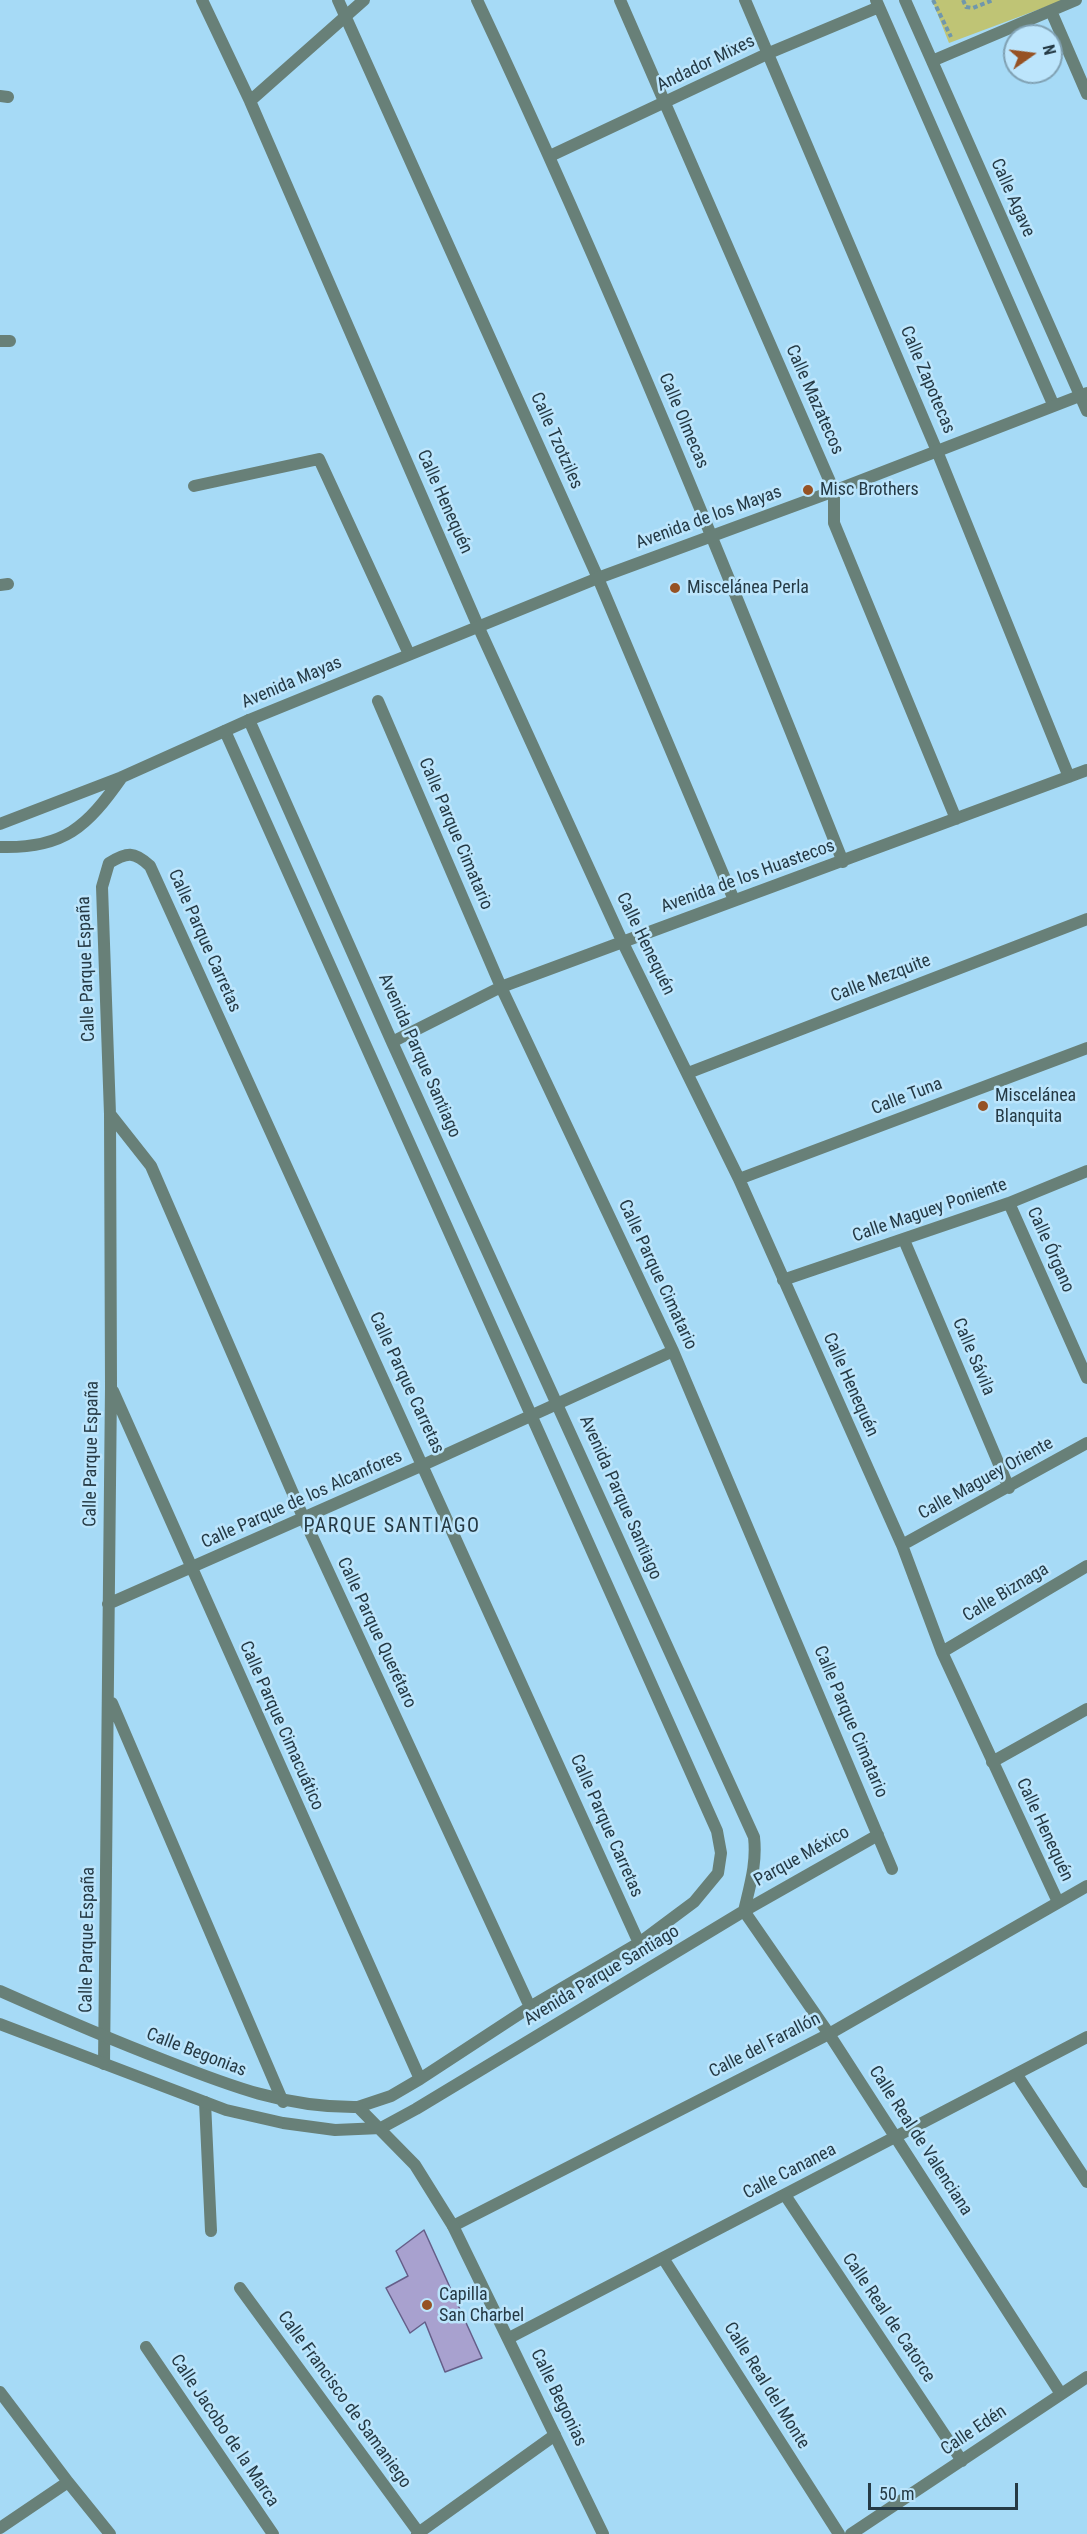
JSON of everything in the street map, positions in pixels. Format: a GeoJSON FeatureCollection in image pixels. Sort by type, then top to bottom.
{"type":"FeatureCollection","features":[{"type":"Feature","properties":{"kind":"street","name":"Calle Henequén"},"geometry":{"type":"LineString","coordinates":[[202,0],[250,101],[478,626],[623,943],[740,1179],[783,1280],[903,1545],[942,1652],[1058,1902]]}},
{"type":"Feature","properties":{"kind":"street","name":"Calle Tzotziles"},"geometry":{"type":"LineString","coordinates":[[338,0],[597,578],[734,900]]}},
{"type":"Feature","properties":{"kind":"street"},"geometry":{"type":"LineString","coordinates":[[250,101],[364,0]]}},
{"type":"Feature","properties":{"kind":"street","name":"Calle Olmecas"},"geometry":{"type":"LineString","coordinates":[[477,0],[550,156],[713,536],[843,862]]}},
{"type":"Feature","properties":{"kind":"street","name":"Calle Mazatecos"},"geometry":{"type":"LineString","coordinates":[[620,0],[834,491],[834,523],[956,819]]}},
{"type":"Feature","properties":{"kind":"street","name":"Calle Zapotecas"},"geometry":{"type":"LineString","coordinates":[[745,0],[937,451],[1069,777]]}},
{"type":"Feature","properties":{"kind":"street","name":"Calle Agave"},"geometry":{"type":"LineString","coordinates":[[905,0],[1084,394],[1087,411]]}},
{"type":"Feature","properties":{"kind":"street"},"geometry":{"type":"LineString","coordinates":[[932,61],[1076,0]]}},
{"type":"Feature","properties":{"kind":"street"},"geometry":{"type":"LineString","coordinates":[[877,3],[1053,404]]}},
{"type":"Feature","properties":{"kind":"street","name":"Andador Mixes"},"geometry":{"type":"LineString","coordinates":[[550,156],[877,3]]}},
{"type":"Feature","properties":{"kind":"street"},"geometry":{"type":"LineString","coordinates":[[1050,11],[1087,94]]}},
{"type":"Feature","properties":{"kind":"street","name":"Avenida de los Mayas"},"geometry":{"type":"LineString","coordinates":[[478,626],[597,578],[834,491],[1053,404],[1084,394]]}},
{"type":"Feature","properties":{"kind":"street"},"geometry":{"type":"LineString","coordinates":[[194,486],[319,459],[409,654]]}},
{"type":"Feature","properties":{"kind":"street","name":"Avenida Mayas"},"geometry":{"type":"LineString","coordinates":[[0,824],[122,777],[249,720],[478,626]]}},
{"type":"Feature","properties":{"kind":"street","name":"Calle Parque Cimatario"},"geometry":{"type":"LineString","coordinates":[[378,701],[501,987],[673,1351],[892,1869]]}},
{"type":"Feature","properties":{"kind":"street","name":"Avenida Parque Santiago"},"geometry":{"type":"LineString","coordinates":[[249,720],[392,1042],[754,1837],[754,1870],[744,1911],[381,2128]]}},
{"type":"Feature","properties":{"kind":"street","name":"Avenida Parque Santiago"},"geometry":{"type":"LineString","coordinates":[[225,731],[362,1043],[533,1416],[717,1831],[722,1853],[718,1873],[694,1902],[639,1943],[530,2007],[391,2096],[358,2107]]}},
{"type":"Feature","properties":{"kind":"street","name":"Avenida de los Huastecos"},"geometry":{"type":"LineString","coordinates":[[392,1042],[501,987],[1087,770]]}},
{"type":"Feature","properties":{"kind":"street"},"geometry":{"type":"LineString","coordinates":[[0,847],[35,846],[66,835],[86,823],[122,777]]}},
{"type":"Feature","properties":{"kind":"street","name":"Calle Parque España"},"geometry":{"type":"LineString","coordinates":[[104,2064],[110,1697],[108,1604],[111,1388],[110,1114],[102,887],[110,863],[124,854]]}},
{"type":"Feature","properties":{"kind":"street","name":"Calle Parque Carretas"},"geometry":{"type":"LineString","coordinates":[[124,854],[139,856],[150,866],[639,1943]]}},
{"type":"Feature","properties":{"kind":"street","name":"Calle Mezquite"},"geometry":{"type":"LineString","coordinates":[[688,1073],[1087,919]]}},
{"type":"Feature","properties":{"kind":"street","name":"Calle Tuna"},"geometry":{"type":"LineString","coordinates":[[740,1179],[1087,1048]]}},
{"type":"Feature","properties":{"kind":"street","name":"Calle Parque Querétaro"},"geometry":{"type":"LineString","coordinates":[[110,1114],[151,1166],[304,1519],[530,2007]]}},
{"type":"Feature","properties":{"kind":"street","name":"Calle Maguey Poniente"},"geometry":{"type":"LineString","coordinates":[[783,1280],[1009,1203],[1087,1170]]}},
{"type":"Feature","properties":{"kind":"street","name":"Calle Órgano"},"geometry":{"type":"LineString","coordinates":[[1009,1203],[1087,1378]]}},
{"type":"Feature","properties":{"kind":"street","name":"Calle Sávila"},"geometry":{"type":"LineString","coordinates":[[904,1240],[1009,1488]]}},
{"type":"Feature","properties":{"kind":"street","name":"Calle Parque de los Alcanfores"},"geometry":{"type":"LineString","coordinates":[[108,1604],[304,1519],[673,1351]]}},
{"type":"Feature","properties":{"kind":"street","name":"Calle Parque Cimacuático"},"geometry":{"type":"LineString","coordinates":[[111,1388],[420,2079]]}},
{"type":"Feature","properties":{"kind":"street","name":"Calle Maguey Oriente"},"geometry":{"type":"LineString","coordinates":[[903,1545],[1087,1443]]}},
{"type":"Feature","properties":{"kind":"street","name":"Calle Biznaga"},"geometry":{"type":"LineString","coordinates":[[942,1652],[1087,1566]]}},
{"type":"Feature","properties":{"kind":"street"},"geometry":{"type":"LineString","coordinates":[[110,1697],[283,2102]]}},
{"type":"Feature","properties":{"kind":"street"},"geometry":{"type":"LineString","coordinates":[[992,1762],[1087,1709]]}},
{"type":"Feature","properties":{"kind":"street","name":"Parque México"},"geometry":{"type":"LineString","coordinates":[[744,1911],[878,1835]]}},
{"type":"Feature","properties":{"kind":"street","name":"Calle del Farallón"},"geometry":{"type":"LineString","coordinates":[[453,2226],[829,2034],[1087,1886]]}},
{"type":"Feature","properties":{"kind":"street","name":"Calle Real de Valenciana"},"geometry":{"type":"LineString","coordinates":[[744,1911],[829,2034],[1061,2394]]}},
{"type":"Feature","properties":{"kind":"street","name":"Calle Begonias"},"geometry":{"type":"LineString","coordinates":[[0,1991],[105,2037],[229,2086],[283,2102],[358,2107],[415,2165],[453,2226],[603,2534]]}},
{"type":"Feature","properties":{"kind":"street"},"geometry":{"type":"LineString","coordinates":[[0,2024],[226,2110],[283,2123],[334,2130],[381,2128]]}},
{"type":"Feature","properties":{"kind":"street","name":"Calle Cananea"},"geometry":{"type":"LineString","coordinates":[[509,2338],[1087,2037]]}},
{"type":"Feature","properties":{"kind":"street"},"geometry":{"type":"LineString","coordinates":[[1017,2075],[1087,2182]]}},
{"type":"Feature","properties":{"kind":"street"},"geometry":{"type":"LineString","coordinates":[[205,2102],[211,2231]]}},
{"type":"Feature","properties":{"kind":"street","name":"Calle Real de Catorce"},"geometry":{"type":"LineString","coordinates":[[784,2195],[962,2462]]}},
{"type":"Feature","properties":{"kind":"street","name":"Calle Real del Monte"},"geometry":{"type":"LineString","coordinates":[[663,2258],[839,2534]]}},
{"type":"Feature","properties":{"kind":"street","name":"Calle Francisco de Samaniego"},"geometry":{"type":"LineString","coordinates":[[240,2288],[418,2533]]}},
{"type":"Feature","properties":{"kind":"street","name":"Calle Jacobo de la Marca"},"geometry":{"type":"LineString","coordinates":[[146,2348],[273,2534]]}},
{"type":"Feature","properties":{"kind":"street","name":"Calle Edén"},"geometry":{"type":"LineString","coordinates":[[851,2534],[1087,2377]]}},
{"type":"Feature","properties":{"kind":"street"},"geometry":{"type":"LineString","coordinates":[[0,2392],[110,2534]]}},
{"type":"Feature","properties":{"kind":"street"},"geometry":{"type":"LineString","coordinates":[[418,2533],[555,2435]]}},
{"type":"Feature","properties":{"kind":"street"},"geometry":{"type":"LineString","coordinates":[[0,2528],[68,2482]]}},
{"type":"Feature","properties":{"kind":"path"},"geometry":{"type":"LineString","coordinates":[[963,0],[966,7],[972,8],[993,0]]}},
{"type":"Feature","properties":{"kind":"green space"},"geometry":{"type":"Polygon","coordinates":[[[932,0],[1064,0],[949,43],[932,0]]]}},
{"type":"Feature","properties":{"kind":"building","name":"Capilla San Charbel"},"geometry":{"type":"Polygon","coordinates":[[[424,2230],[482,2358],[445,2372],[425,2322],[410,2333],[386,2288],[408,2276],[396,2251],[424,2230]]]}},
{"type":"Feature","properties":{"kind":"place","name":"Misc Brothers"},"geometry":{"type":"Point","coordinates":[808,490]}},
{"type":"Feature","properties":{"kind":"place","name":"Miscelánea Perla"},"geometry":{"type":"Point","coordinates":[675,588]}},
{"type":"Feature","properties":{"kind":"place","name":"Miscelánea Blanquita"},"geometry":{"type":"Point","coordinates":[983,1106]}},
{"type":"Feature","properties":{"kind":"place","name":"Capilla San Charbel"},"geometry":{"type":"Point","coordinates":[427,2305]}},
{"type":"Feature","properties":{"kind":"district","name":"PARQUE SANTIAGO"},"geometry":{"type":"Point","coordinates":[392,1527]}}]}
